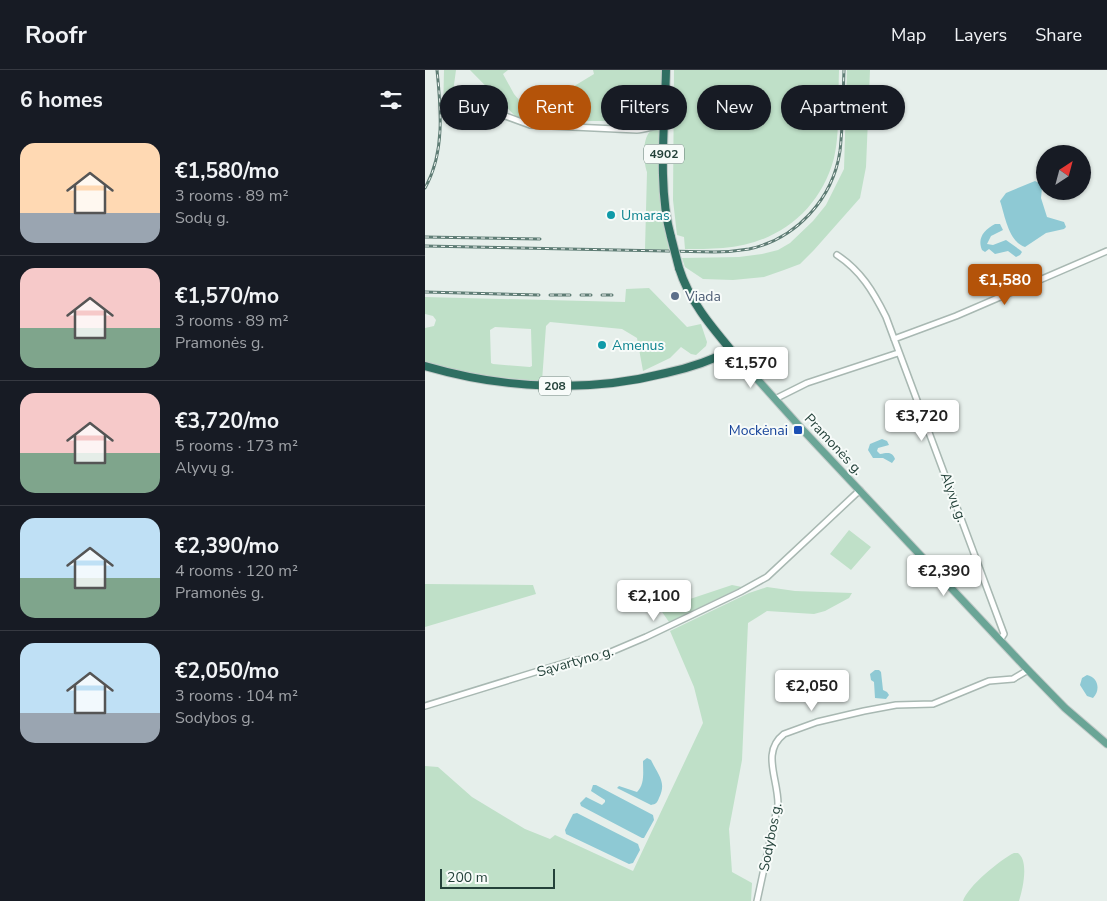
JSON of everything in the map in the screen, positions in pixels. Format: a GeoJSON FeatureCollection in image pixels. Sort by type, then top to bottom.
{"type":"FeatureCollection","features":[{"type":"Feature","properties":{"kind":"highway","name":"Pramonės g."},"geometry":{"type":"LineString","coordinates":[[666,70],[666,85]]}},
{"type":"Feature","properties":{"kind":"highway","name":"Pramonės g."},"geometry":{"type":"LineString","coordinates":[[665,130],[663,191],[666,217],[679,268],[695,303],[710,326],[731,350]]}},
{"type":"Feature","properties":{"kind":"highway","name":"208"},"geometry":{"type":"LineString","coordinates":[[425,366],[465,377],[494,381],[578,386],[622,382],[654,376],[705,361],[731,350]]}},
{"type":"Feature","properties":{"kind":"main road","name":"Pramonės g."},"geometry":{"type":"LineString","coordinates":[[731,350],[1028,670],[1065,708],[1107,744]]}},
{"type":"Feature","properties":{"kind":"street"},"geometry":{"type":"LineString","coordinates":[[508,117],[530,125],[601,128]]}},
{"type":"Feature","properties":{"kind":"street"},"geometry":{"type":"LineString","coordinates":[[894,339],[956,316],[1107,251]]}},
{"type":"Feature","properties":{"kind":"street","name":"Alyvų g."},"geometry":{"type":"LineString","coordinates":[[837,255],[859,272],[881,308],[1004,634],[1000,640]]}},
{"type":"Feature","properties":{"kind":"street"},"geometry":{"type":"LineString","coordinates":[[775,398],[807,383],[899,353]]}},
{"type":"Feature","properties":{"kind":"street","name":"Sąvartyno g."},"geometry":{"type":"LineString","coordinates":[[425,706],[571,661],[599,657],[647,637],[740,592],[767,577],[860,490]]}},
{"type":"Feature","properties":{"kind":"street","name":"Sodybos g."},"geometry":{"type":"LineString","coordinates":[[757,901],[777,809],[778,792],[771,754],[778,739],[784,734],[832,717],[897,705],[933,704],[989,681],[1013,679],[1028,670]]}},
{"type":"Feature","properties":{"kind":"green space"},"geometry":{"type":"Polygon","coordinates":[[[444,70],[456,70],[454,85],[444,85],[444,70]]]}},
{"type":"Feature","properties":{"kind":"green space"},"geometry":{"type":"Polygon","coordinates":[[[470,70],[508,70],[503,74],[518,99],[518,119],[508,109],[508,85],[485,85],[470,70]]]}},
{"type":"Feature","properties":{"kind":"green space"},"geometry":{"type":"Polygon","coordinates":[[[593,70],[663,70],[662,85],[601,85],[601,121],[591,121],[591,85],[576,85],[594,74],[593,70]]]}},
{"type":"Feature","properties":{"kind":"green space"},"geometry":{"type":"Polygon","coordinates":[[[674,70],[839,70],[839,85],[781,85],[781,130],[838,130],[834,158],[827,177],[807,209],[778,232],[761,240],[743,245],[718,248],[685,249],[684,237],[677,235],[673,200],[674,130],[687,130],[687,85],[674,85],[674,70]]]}},
{"type":"Feature","properties":{"kind":"green space"},"geometry":{"type":"Polygon","coordinates":[[[847,70],[870,70],[869,85],[847,85],[847,70]]]}},
{"type":"Feature","properties":{"kind":"green space"},"geometry":{"type":"Polygon","coordinates":[[[652,130],[658,130],[660,132],[659,188],[661,212],[669,250],[645,249],[647,172],[644,154],[648,134],[652,130]]]}},
{"type":"Feature","properties":{"kind":"green space"},"geometry":{"type":"Polygon","coordinates":[[[845,130],[868,130],[866,167],[860,198],[800,264],[764,277],[733,280],[703,279],[685,267],[682,258],[739,257],[762,254],[778,250],[790,243],[813,221],[826,205],[844,169],[845,130]]]}},
{"type":"Feature","properties":{"kind":"green space"},"geometry":{"type":"Polygon","coordinates":[[[649,288],[687,327],[701,324],[707,342],[706,346],[696,355],[681,347],[670,358],[643,371],[637,338],[622,329],[550,322],[546,326],[542,381],[468,373],[425,361],[425,328],[434,326],[436,320],[433,316],[425,314],[425,297],[625,302],[626,289],[649,288]],[[495,327],[490,330],[491,363],[532,366],[531,329],[495,327]]]}},
{"type":"Feature","properties":{"kind":"green space"},"geometry":{"type":"Polygon","coordinates":[[[849,530],[871,547],[851,570],[830,554],[849,530]]]}},
{"type":"Feature","properties":{"kind":"green space"},"geometry":{"type":"Polygon","coordinates":[[[425,584],[533,585],[536,594],[425,627],[425,584]]]}},
{"type":"Feature","properties":{"kind":"green space"},"geometry":{"type":"Polygon","coordinates":[[[732,585],[742,587],[669,622],[660,609],[732,585]]]}},
{"type":"Feature","properties":{"kind":"green space"},"geometry":{"type":"Polygon","coordinates":[[[767,587],[795,591],[852,593],[849,598],[825,611],[814,614],[767,611],[748,623],[742,760],[729,829],[732,872],[752,883],[751,901],[425,901],[425,766],[438,767],[472,797],[525,829],[550,839],[555,835],[633,871],[703,723],[694,687],[670,631],[749,593],[767,587]]]}},
{"type":"Feature","properties":{"kind":"green space"},"geometry":{"type":"Polygon","coordinates":[[[1014,853],[1018,853],[1021,857],[1024,868],[1019,901],[963,901],[971,888],[985,874],[1014,853]]]}},
{"type":"Feature","properties":{"kind":"water"},"geometry":{"type":"Polygon","coordinates":[[[1036,182],[1036,200],[1042,200],[1047,217],[1064,222],[1066,227],[1046,233],[1025,247],[1019,244],[1011,234],[1000,201],[1006,193],[1036,182]]]}},
{"type":"Feature","properties":{"kind":"water"},"geometry":{"type":"Polygon","coordinates":[[[995,224],[1000,224],[1003,230],[991,236],[987,244],[993,245],[1006,240],[1022,252],[1020,255],[1016,257],[1008,251],[995,254],[989,249],[985,252],[982,250],[981,238],[995,224]]]}},
{"type":"Feature","properties":{"kind":"water"},"geometry":{"type":"Polygon","coordinates":[[[882,439],[887,441],[889,445],[878,448],[877,451],[880,454],[889,453],[892,455],[895,459],[892,463],[883,458],[873,458],[868,450],[870,444],[882,439]]]}},
{"type":"Feature","properties":{"kind":"water"},"geometry":{"type":"Polygon","coordinates":[[[875,670],[881,672],[883,690],[889,695],[886,699],[875,698],[874,682],[871,680],[870,674],[875,670]]]}},
{"type":"Feature","properties":{"kind":"water"},"geometry":{"type":"Polygon","coordinates":[[[1087,675],[1094,678],[1097,684],[1098,688],[1093,698],[1087,696],[1080,685],[1082,678],[1087,675]]]}},
{"type":"Feature","properties":{"kind":"water"},"geometry":{"type":"Polygon","coordinates":[[[647,758],[651,760],[662,783],[658,800],[651,805],[617,788],[619,786],[637,792],[640,789],[643,761],[647,758]]]}},
{"type":"Feature","properties":{"kind":"water"},"geometry":{"type":"Polygon","coordinates":[[[593,785],[653,815],[654,820],[644,838],[581,806],[580,803],[586,797],[602,805],[605,802],[605,800],[591,791],[593,785]]]}},
{"type":"Feature","properties":{"kind":"water"},"geometry":{"type":"Polygon","coordinates":[[[577,813],[638,844],[640,850],[633,863],[629,864],[566,834],[565,830],[573,814],[577,813]]]}},
{"type":"Feature","properties":{"kind":"railway"},"geometry":{"type":"LineString","coordinates":[[425,188],[436,160],[439,146],[440,100],[437,70]]}},
{"type":"Feature","properties":{"kind":"railway"},"geometry":{"type":"LineString","coordinates":[[425,246],[727,252],[745,250],[766,244],[797,226],[821,200],[829,185],[836,169],[840,151],[844,70]]}},
{"type":"Feature","properties":{"kind":"railway"},"geometry":{"type":"LineString","coordinates":[[425,237],[540,239]]}},
{"type":"Feature","properties":{"kind":"railway"},"geometry":{"type":"LineString","coordinates":[[425,292],[539,295]]}},
{"type":"Feature","properties":{"kind":"railway"},"geometry":{"type":"LineString","coordinates":[[550,295],[570,295]]}},
{"type":"Feature","properties":{"kind":"railway"},"geometry":{"type":"LineString","coordinates":[[581,295],[591,295]]}},
{"type":"Feature","properties":{"kind":"railway"},"geometry":{"type":"LineString","coordinates":[[602,295],[612,295]]}},
{"type":"Feature","properties":{"kind":"place","name":"Umaras"},"geometry":{"type":"Point","coordinates":[611,215]}},
{"type":"Feature","properties":{"kind":"place","name":"Viada"},"geometry":{"type":"Point","coordinates":[675,296]}},
{"type":"Feature","properties":{"kind":"place","name":"Amenus"},"geometry":{"type":"Point","coordinates":[602,345]}},
{"type":"Feature","properties":{"kind":"place","name":"Mockėnai"},"geometry":{"type":"Point","coordinates":[798,430]}}]}
